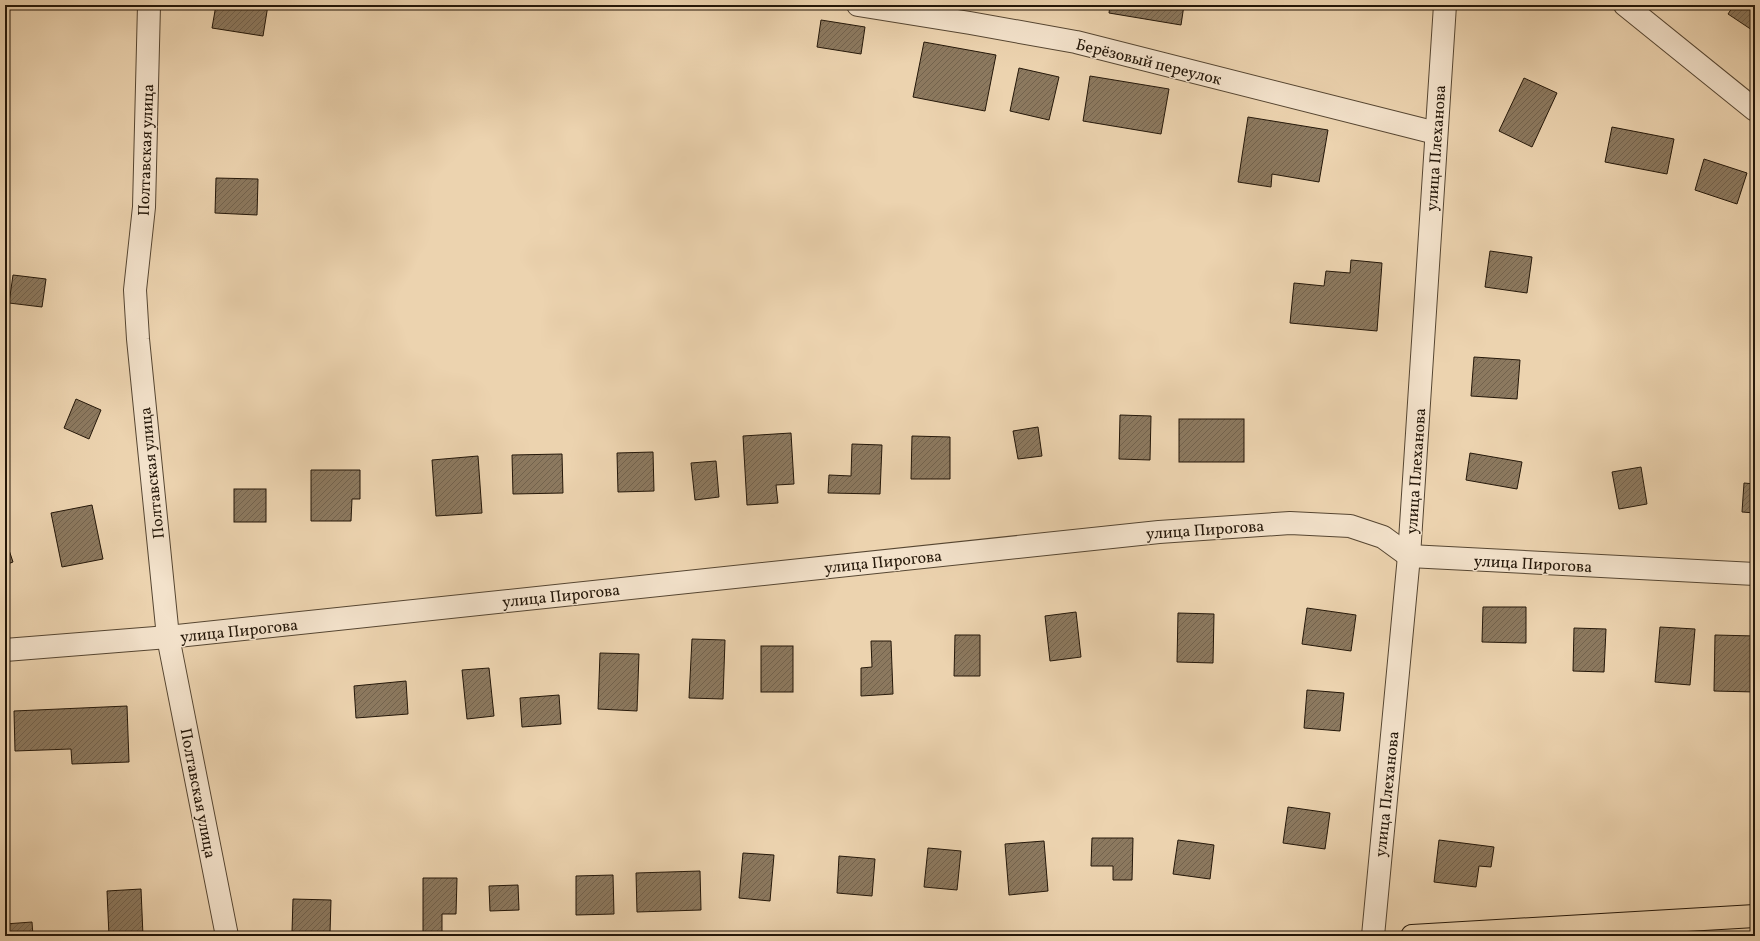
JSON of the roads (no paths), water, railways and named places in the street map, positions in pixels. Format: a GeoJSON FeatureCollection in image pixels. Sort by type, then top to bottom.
{"type":"FeatureCollection","features":[{"type":"Feature","properties":{"kind":"main road"},"geometry":{"type":"LineString","coordinates":[[1412,936],[1755,916]]}},
{"type":"Feature","properties":{"kind":"street","name":"Полтавская улица"},"geometry":{"type":"LineString","coordinates":[[150,5],[144,207],[135,290],[138,339],[168,637],[227,936]]}},
{"type":"Feature","properties":{"kind":"street","name":"Берёзовый переулок"},"geometry":{"type":"LineString","coordinates":[[858,5],[1076,42],[1436,133]]}},
{"type":"Feature","properties":{"kind":"street","name":"улица Плеханова"},"geometry":{"type":"LineString","coordinates":[[1373,936],[1409,556],[1445,5]]}},
{"type":"Feature","properties":{"kind":"street"},"geometry":{"type":"LineString","coordinates":[[1625,5],[1755,110]]}},
{"type":"Feature","properties":{"kind":"street","name":"улица Пирогова"},"geometry":{"type":"LineString","coordinates":[[5,650],[168,637],[1159,532],[1290,523],[1350,526],[1383,537],[1409,556],[1755,574]]}}]}
